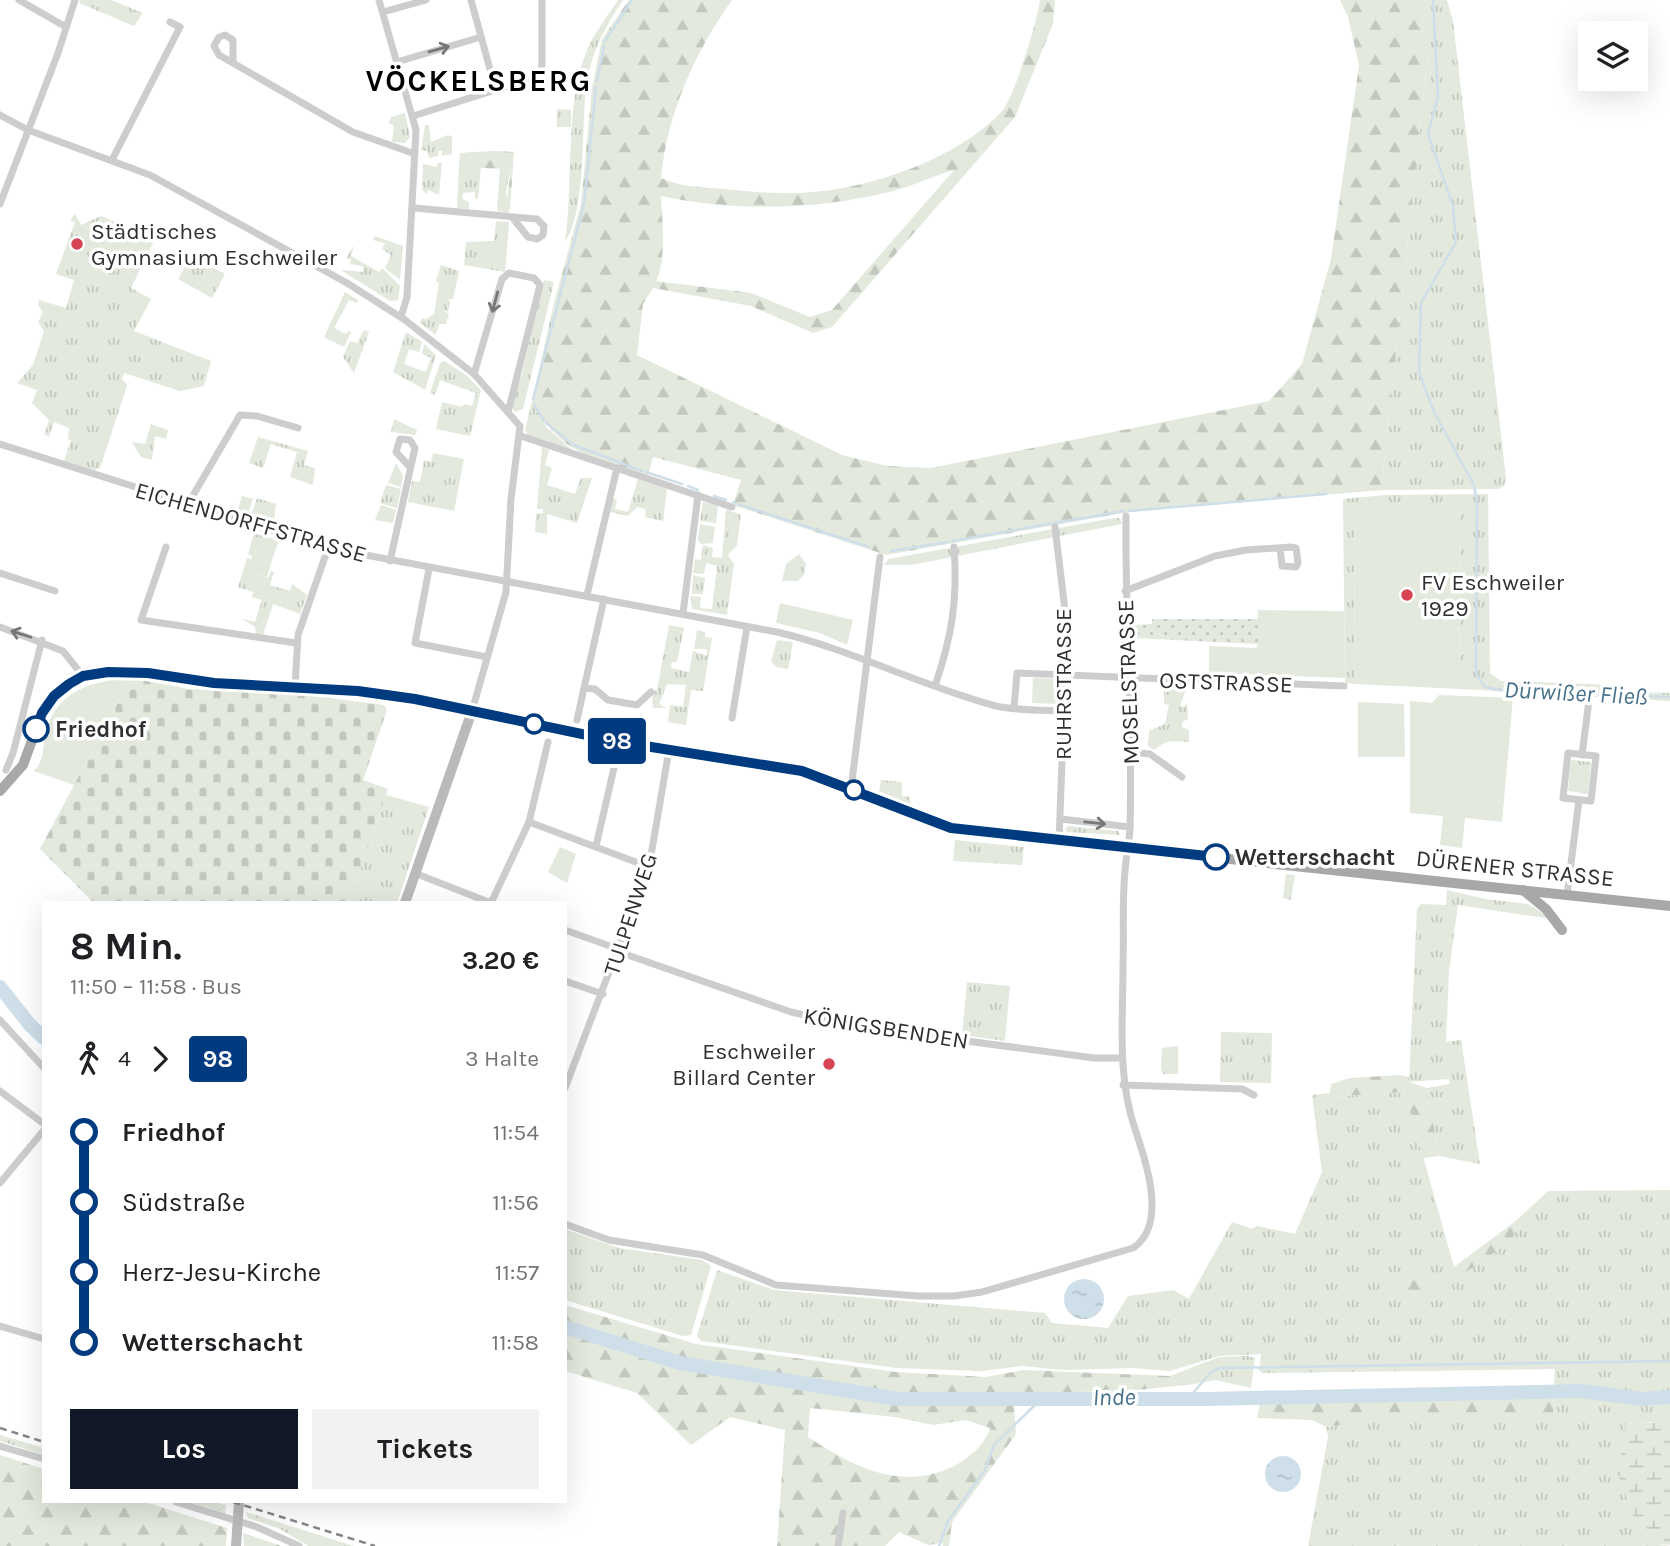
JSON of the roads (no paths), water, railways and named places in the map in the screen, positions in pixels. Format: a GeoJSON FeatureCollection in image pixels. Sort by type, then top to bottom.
{"type":"FeatureCollection","features":[{"type":"Feature","properties":{"kind":"main road","name":"DÜRENER STRASSE"},"geometry":{"type":"LineString","coordinates":[[83,676],[130,671],[214,683],[295,686],[406,697],[472,711],[575,726],[669,750],[802,771],[933,824],[1059,841],[1670,906]]}},
{"type":"Feature","properties":{"kind":"main road"},"geometry":{"type":"LineString","coordinates":[[0,791],[23,765],[42,713],[54,696],[83,676]]}},
{"type":"Feature","properties":{"kind":"main road"},"geometry":{"type":"LineString","coordinates":[[406,901],[472,711]]}},
{"type":"Feature","properties":{"kind":"main road"},"geometry":{"type":"LineString","coordinates":[[1523,890],[1546,909],[1562,930]]}},
{"type":"Feature","properties":{"kind":"main road"},"geometry":{"type":"LineString","coordinates":[[237,1541],[239,1503]]}},
{"type":"Feature","properties":{"kind":"street"},"geometry":{"type":"LineString","coordinates":[[19,0],[66,27]]}},
{"type":"Feature","properties":{"kind":"street"},"geometry":{"type":"LineString","coordinates":[[0,204],[75,0]]}},
{"type":"Feature","properties":{"kind":"street"},"geometry":{"type":"LineString","coordinates":[[379,0],[413,116],[414,208],[407,297],[401,317]]}},
{"type":"Feature","properties":{"kind":"street"},"geometry":{"type":"LineString","coordinates":[[383,12],[426,0]]}},
{"type":"Feature","properties":{"kind":"street"},"geometry":{"type":"LineString","coordinates":[[471,0],[496,91]]}},
{"type":"Feature","properties":{"kind":"street"},"geometry":{"type":"LineString","coordinates":[[413,116],[539,76],[542,65],[542,0]]}},
{"type":"Feature","properties":{"kind":"street"},"geometry":{"type":"LineString","coordinates":[[112,160],[180,27],[170,22]]}},
{"type":"Feature","properties":{"kind":"street"},"geometry":{"type":"LineString","coordinates":[[397,62],[481,37]]}},
{"type":"Feature","properties":{"kind":"street"},"geometry":{"type":"LineString","coordinates":[[233,61],[354,132],[415,154]]}},
{"type":"Feature","properties":{"kind":"street"},"geometry":{"type":"LineString","coordinates":[[0,115],[27,130],[112,160],[171,186],[340,279],[401,317],[474,374],[520,426],[521,436],[511,499],[507,582],[472,711]]}},
{"type":"Feature","properties":{"kind":"street"},"geometry":{"type":"LineString","coordinates":[[414,208],[512,217]]}},
{"type":"Feature","properties":{"kind":"street"},"geometry":{"type":"LineString","coordinates":[[474,374],[502,279],[509,273],[534,278],[540,285],[508,412]]}},
{"type":"Feature","properties":{"kind":"street"},"geometry":{"type":"LineString","coordinates":[[187,504],[240,415],[257,416],[298,428]]}},
{"type":"Feature","properties":{"kind":"street"},"geometry":{"type":"LineString","coordinates":[[521,436],[732,507]]}},
{"type":"Feature","properties":{"kind":"street","name":"EICHENDORFFSTRASSE"},"geometry":{"type":"LineString","coordinates":[[0,444],[328,548],[806,639],[996,706],[1066,711]]}},
{"type":"Feature","properties":{"kind":"street"},"geometry":{"type":"LineString","coordinates":[[390,561],[410,467]]}},
{"type":"Feature","properties":{"kind":"street"},"geometry":{"type":"LineString","coordinates":[[587,596],[617,468]]}},
{"type":"Feature","properties":{"kind":"street"},"geometry":{"type":"LineString","coordinates":[[683,614],[698,495]]}},
{"type":"Feature","properties":{"kind":"street","name":"MOSELSTRASSE"},"geometry":{"type":"LineString","coordinates":[[1126,516],[1125,591],[1130,752],[1128,848]]}},
{"type":"Feature","properties":{"kind":"street","name":"RUHRSTRASSE"},"geometry":{"type":"LineString","coordinates":[[1055,527],[1068,627],[1059,841]]}},
{"type":"Feature","properties":{"kind":"street"},"geometry":{"type":"LineString","coordinates":[[166,547],[141,620],[296,643]]}},
{"type":"Feature","properties":{"kind":"street"},"geometry":{"type":"LineString","coordinates":[[934,685],[948,647],[957,591],[954,547]]}},
{"type":"Feature","properties":{"kind":"street"},"geometry":{"type":"LineString","coordinates":[[295,686],[296,643],[328,548]]}},
{"type":"Feature","properties":{"kind":"street"},"geometry":{"type":"LineString","coordinates":[[1125,591],[1215,556],[1280,548]]}},
{"type":"Feature","properties":{"kind":"street"},"geometry":{"type":"LineString","coordinates":[[851,789],[880,557]]}},
{"type":"Feature","properties":{"kind":"street"},"geometry":{"type":"LineString","coordinates":[[429,569],[415,643],[487,657]]}},
{"type":"Feature","properties":{"kind":"street"},"geometry":{"type":"LineString","coordinates":[[0,573],[55,591]]}},
{"type":"Feature","properties":{"kind":"street"},"geometry":{"type":"LineString","coordinates":[[575,726],[604,599]]}},
{"type":"Feature","properties":{"kind":"street"},"geometry":{"type":"LineString","coordinates":[[0,627],[42,640],[63,650],[83,676]]}},
{"type":"Feature","properties":{"kind":"street"},"geometry":{"type":"LineString","coordinates":[[732,718],[747,627]]}},
{"type":"Feature","properties":{"kind":"street"},"geometry":{"type":"LineString","coordinates":[[6,770],[13,753],[42,640]]}},
{"type":"Feature","properties":{"kind":"street","name":"OSTSTRASSE"},"geometry":{"type":"LineString","coordinates":[[1014,708],[1017,673],[1129,680],[1344,687]]}},
{"type":"Feature","properties":{"kind":"street"},"geometry":{"type":"LineString","coordinates":[[584,688],[594,689],[608,700],[637,705],[651,692]]}},
{"type":"Feature","properties":{"kind":"street"},"geometry":{"type":"LineString","coordinates":[[1583,755],[1589,700]]}},
{"type":"Feature","properties":{"kind":"street"},"geometry":{"type":"LineString","coordinates":[[492,901],[529,822],[548,742]]}},
{"type":"Feature","properties":{"kind":"street","name":"TULPENWEG"},"geometry":{"type":"LineString","coordinates":[[567,1083],[619,952],[649,867],[669,750]]}},
{"type":"Feature","properties":{"kind":"street"},"geometry":{"type":"LineString","coordinates":[[1130,752],[1150,754],[1182,777]]}},
{"type":"Feature","properties":{"kind":"street"},"geometry":{"type":"LineString","coordinates":[[1568,753],[1596,756],[1591,801],[1578,800],[1563,798],[1568,753]]}},
{"type":"Feature","properties":{"kind":"street"},"geometry":{"type":"LineString","coordinates":[[596,846],[617,755]]}},
{"type":"Feature","properties":{"kind":"street"},"geometry":{"type":"LineString","coordinates":[[1567,895],[1578,800]]}},
{"type":"Feature","properties":{"kind":"street"},"geometry":{"type":"LineString","coordinates":[[1061,819],[1130,827]]}},
{"type":"Feature","properties":{"kind":"street"},"geometry":{"type":"LineString","coordinates":[[529,822],[649,867]]}},
{"type":"Feature","properties":{"kind":"street"},"geometry":{"type":"LineString","coordinates":[[567,1225],[609,1240],[704,1255],[776,1285],[918,1296],[954,1296],[982,1292],[1133,1248],[1146,1237],[1151,1217],[1149,1188],[1123,1085],[1121,1058],[1125,872],[1128,848]]}},
{"type":"Feature","properties":{"kind":"street"},"geometry":{"type":"LineString","coordinates":[[417,874],[486,901]]}},
{"type":"Feature","properties":{"kind":"street"},"geometry":{"type":"LineString","coordinates":[[567,931],[610,946]]}},
{"type":"Feature","properties":{"kind":"street","name":"KÖNIGSBENDEN"},"geometry":{"type":"LineString","coordinates":[[619,952],[790,1012],[846,1025],[1094,1058],[1121,1058]]}},
{"type":"Feature","properties":{"kind":"street","name":"TULPENWEG"},"geometry":{"type":"LineString","coordinates":[[567,982],[603,994]]}},
{"type":"Feature","properties":{"kind":"street"},"geometry":{"type":"LineString","coordinates":[[0,1020],[42,1066]]}},
{"type":"Feature","properties":{"kind":"street"},"geometry":{"type":"LineString","coordinates":[[1123,1085],[1242,1088],[1254,1095]]}},
{"type":"Feature","properties":{"kind":"street"},"geometry":{"type":"LineString","coordinates":[[0,1091],[42,1123]]}},
{"type":"Feature","properties":{"kind":"street"},"geometry":{"type":"LineString","coordinates":[[0,1183],[42,1132]]}},
{"type":"Feature","properties":{"kind":"street"},"geometry":{"type":"LineString","coordinates":[[0,1326],[42,1338]]}},
{"type":"Feature","properties":{"kind":"street"},"geometry":{"type":"LineString","coordinates":[[0,1446],[42,1459]]}},
{"type":"Feature","properties":{"kind":"street"},"geometry":{"type":"LineString","coordinates":[[179,1503],[257,1527],[299,1546]]}},
{"type":"Feature","properties":{"kind":"street"},"geometry":{"type":"LineString","coordinates":[[838,1546],[843,1513]]}},
{"type":"Feature","properties":{"kind":"water"},"geometry":{"type":"Polygon","coordinates":[[[1084,1279],[1092,1280],[1098,1285],[1103,1291],[1103,1307],[1098,1313],[1092,1318],[1084,1319],[1076,1318],[1070,1313],[1065,1307],[1064,1299],[1065,1291],[1070,1285],[1076,1280],[1084,1279]]]}},
{"type":"Feature","properties":{"kind":"water"},"geometry":{"type":"Polygon","coordinates":[[[1283,1456],[1296,1461],[1301,1474],[1296,1487],[1283,1492],[1270,1487],[1265,1474],[1270,1461],[1283,1456]]]}},
{"type":"Feature","properties":{"kind":"waterway"},"geometry":{"type":"LineString","coordinates":[[605,41],[632,0]]}},
{"type":"Feature","properties":{"kind":"waterway","name":"Dürwißer Fließ"},"geometry":{"type":"LineString","coordinates":[[1433,0],[1438,97],[1428,134],[1453,206],[1456,242],[1421,303],[1419,372],[1434,412],[1474,485],[1477,502],[1476,673],[1485,687],[1499,690],[1670,697]]}},
{"type":"Feature","properties":{"kind":"waterway"},"geometry":{"type":"LineString","coordinates":[[597,81],[604,46]]}},
{"type":"Feature","properties":{"kind":"waterway"},"geometry":{"type":"LineString","coordinates":[[533,399],[584,204],[596,87]]}},
{"type":"Feature","properties":{"kind":"waterway"},"geometry":{"type":"LineString","coordinates":[[534,404],[544,421]]}},
{"type":"Feature","properties":{"kind":"waterway"},"geometry":{"type":"LineString","coordinates":[[546,423],[574,445],[642,471]]}},
{"type":"Feature","properties":{"kind":"waterway"},"geometry":{"type":"LineString","coordinates":[[646,472],[682,484]]}},
{"type":"Feature","properties":{"kind":"waterway"},"geometry":{"type":"LineString","coordinates":[[688,486],[698,490]]}},
{"type":"Feature","properties":{"kind":"waterway"},"geometry":{"type":"LineString","coordinates":[[1129,511],[1326,494]]}},
{"type":"Feature","properties":{"kind":"waterway"},"geometry":{"type":"LineString","coordinates":[[714,496],[726,500]]}},
{"type":"Feature","properties":{"kind":"waterway"},"geometry":{"type":"LineString","coordinates":[[738,504],[869,547]]}},
{"type":"Feature","properties":{"kind":"waterway"},"geometry":{"type":"LineString","coordinates":[[952,541],[1124,511]]}},
{"type":"Feature","properties":{"kind":"waterway"},"geometry":{"type":"LineString","coordinates":[[891,551],[948,542]]}},
{"type":"Feature","properties":{"kind":"waterway","name":"Inde"},"geometry":{"type":"LineString","coordinates":[[0,987],[42,1036]]}},
{"type":"Feature","properties":{"kind":"waterway","name":"Inde"},"geometry":{"type":"LineString","coordinates":[[567,1328],[680,1363],[898,1399],[1207,1399],[1583,1391],[1641,1399],[1670,1397]]}},
{"type":"Feature","properties":{"kind":"waterway"},"geometry":{"type":"LineString","coordinates":[[1188,1399],[1211,1372],[1220,1368],[1670,1361]]}},
{"type":"Feature","properties":{"kind":"waterway"},"geometry":{"type":"LineString","coordinates":[[939,1546],[948,1521],[985,1470],[994,1445],[1040,1400]]}},
{"type":"Feature","properties":{"kind":"railway"},"geometry":{"type":"LineString","coordinates":[[0,1428],[42,1441]]}},
{"type":"Feature","properties":{"kind":"railway"},"geometry":{"type":"LineString","coordinates":[[236,1503],[375,1546]]}},
{"type":"Feature","properties":{"kind":"place","name":"Städtisches Gymnasium Eschweiler"},"geometry":{"type":"Point","coordinates":[77,244]}},
{"type":"Feature","properties":{"kind":"place","name":"FV Eschweiler 1929"},"geometry":{"type":"Point","coordinates":[1407,595]}},
{"type":"Feature","properties":{"kind":"place","name":"Friedhof"},"geometry":{"type":"Point","coordinates":[36,729]}},
{"type":"Feature","properties":{"kind":"place","name":"Wetterschacht"},"geometry":{"type":"Point","coordinates":[1216,857]}},
{"type":"Feature","properties":{"kind":"place","name":"Eschweiler Billard Center"},"geometry":{"type":"Point","coordinates":[829,1064]}},
{"type":"Feature","properties":{"kind":"district","name":"VÖCKELSBERG"},"geometry":{"type":"Point","coordinates":[479,81]}}]}
